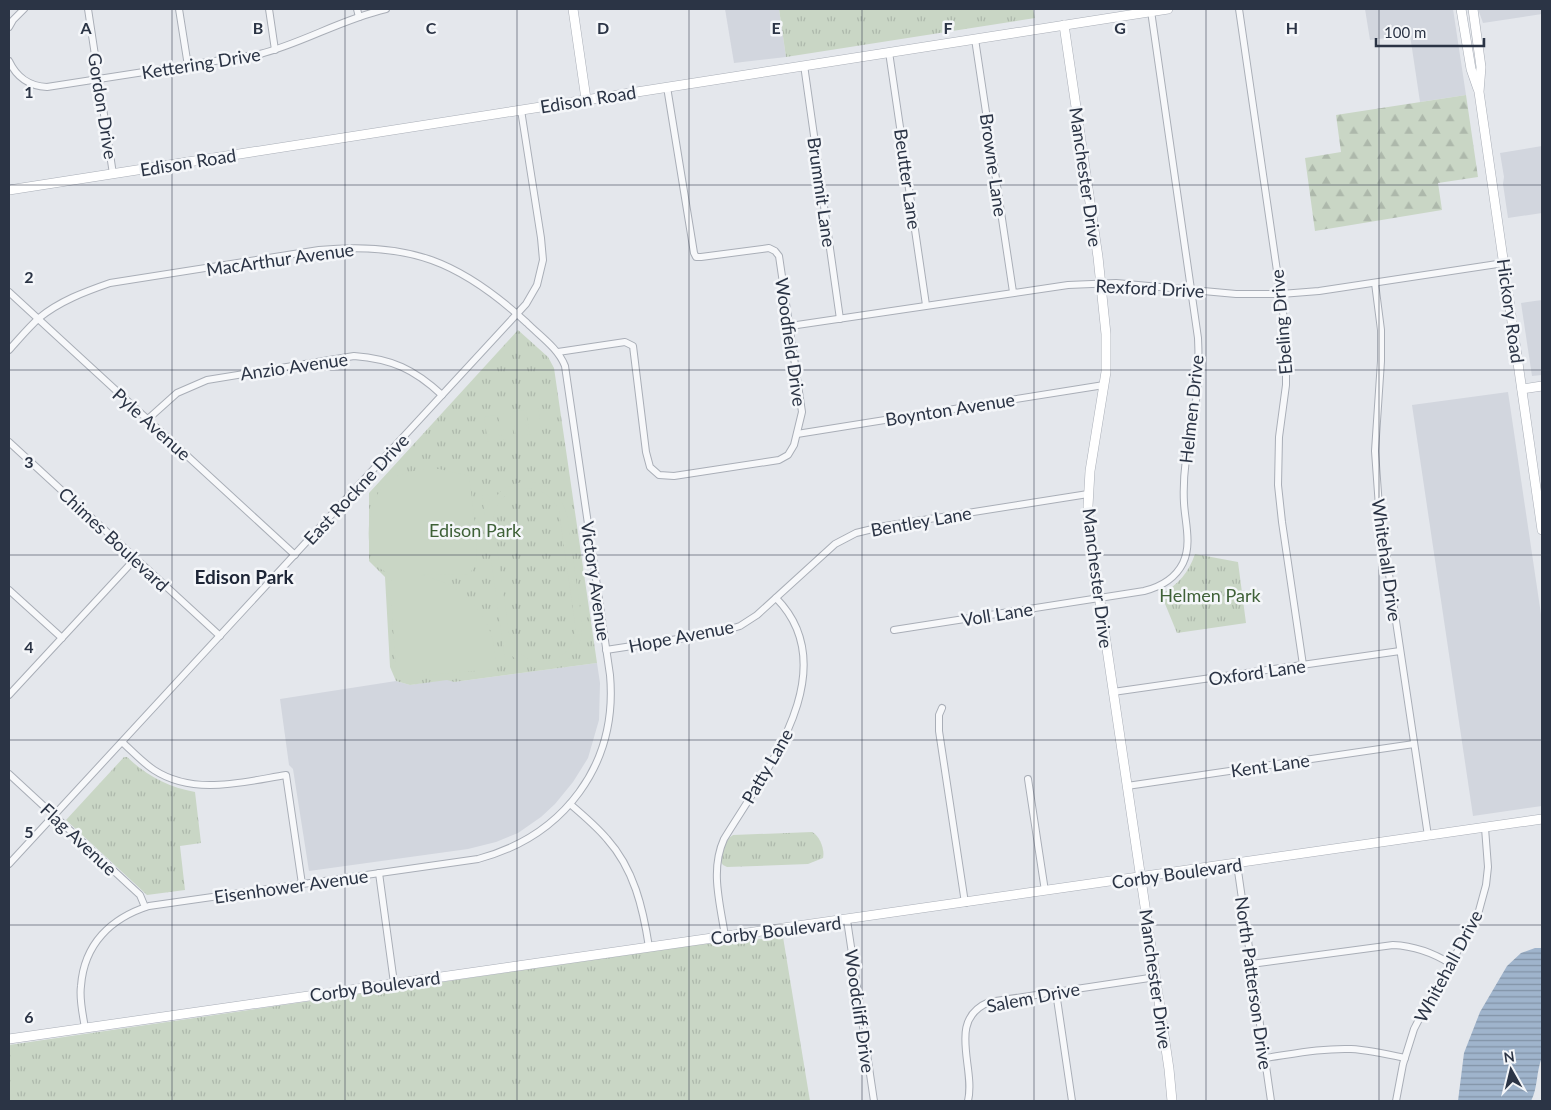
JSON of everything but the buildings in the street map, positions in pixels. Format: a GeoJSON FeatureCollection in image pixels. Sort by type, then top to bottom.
{"type":"FeatureCollection","features":[{"type":"Feature","properties":{"kind":"street"},"geometry":{"type":"LineString","coordinates":[[9,28],[12,20],[24,9]]}},
{"type":"Feature","properties":{"kind":"street","name":"Gordon Drive"},"geometry":{"type":"LineString","coordinates":[[88,9],[113,174]]}},
{"type":"Feature","properties":{"kind":"street"},"geometry":{"type":"LineString","coordinates":[[179,9],[188,66]]}},
{"type":"Feature","properties":{"kind":"street"},"geometry":{"type":"LineString","coordinates":[[269,9],[276,50]]}},
{"type":"Feature","properties":{"kind":"street"},"geometry":{"type":"LineString","coordinates":[[357,9],[359,17]]}},
{"type":"Feature","properties":{"kind":"street","name":"Kettering Drive"},"geometry":{"type":"LineString","coordinates":[[9,61],[18,75],[31,84],[39,86],[47,87],[99,80],[252,56],[276,50],[359,17],[386,9]]}},
{"type":"Feature","properties":{"kind":"street"},"geometry":{"type":"LineString","coordinates":[[573,9],[586,99]]}},
{"type":"Feature","properties":{"kind":"street","name":"Edison Road"},"geometry":{"type":"LineString","coordinates":[[9,190],[1168,9]]}},
{"type":"Feature","properties":{"kind":"street","name":"Ebeling Drive"},"geometry":{"type":"LineString","coordinates":[[1239,9],[1281,294],[1287,352],[1286,385],[1279,437],[1278,485],[1303,665]]}},
{"type":"Feature","properties":{"kind":"street","name":"Hickory Road"},"geometry":{"type":"LineString","coordinates":[[1461,9],[1470,69],[1479,92]]}},
{"type":"Feature","properties":{"kind":"street","name":"Hickory Road"},"geometry":{"type":"LineString","coordinates":[[1473,9],[1481,67],[1479,92],[1542,530]]}},
{"type":"Feature","properties":{"kind":"street","name":"Helmen Drive"},"geometry":{"type":"LineString","coordinates":[[1099,598],[1144,591],[1160,586],[1174,576],[1182,564],[1188,541],[1184,501],[1185,471],[1196,399],[1198,338],[1151,11]]}},
{"type":"Feature","properties":{"kind":"street","name":"Manchester Drive"},"geometry":{"type":"LineString","coordinates":[[1064,25],[1102,283],[1106,334],[1104,385],[1092,453],[1088,494],[1090,536],[1156,977],[1172,1101]]}},
{"type":"Feature","properties":{"kind":"street","name":"Browne Lane"},"geometry":{"type":"LineString","coordinates":[[976,39],[1013,292]]}},
{"type":"Feature","properties":{"kind":"street","name":"Beutter Lane"},"geometry":{"type":"LineString","coordinates":[[889,52],[926,305]]}},
{"type":"Feature","properties":{"kind":"street","name":"Brummit Lane"},"geometry":{"type":"LineString","coordinates":[[804,65],[840,319]]}},
{"type":"Feature","properties":{"kind":"street","name":"Woodfield Drive"},"geometry":{"type":"LineString","coordinates":[[558,352],[625,342],[631,344],[634,349],[638,400],[646,452],[650,467],[654,473],[667,477],[779,460],[788,455],[794,445],[802,412],[779,256],[769,248],[702,257],[696,257],[694,254],[667,87]]}},
{"type":"Feature","properties":{"kind":"street","name":"East Rockne Drive"},"geometry":{"type":"LineString","coordinates":[[9,864],[526,304],[537,286],[543,260],[520,110]]}},
{"type":"Feature","properties":{"kind":"street","name":"MacArthur Avenue"},"geometry":{"type":"LineString","coordinates":[[9,350],[38,319],[63,301],[110,283],[319,250],[346,248],[393,250],[429,259],[474,280],[517,314],[558,352]]}},
{"type":"Feature","properties":{"kind":"street","name":"Rexford Drive"},"geometry":{"type":"LineString","coordinates":[[798,325],[1049,287],[1102,283],[1138,284],[1245,294],[1281,294],[1319,291],[1504,263]]}},
{"type":"Feature","properties":{"kind":"street","name":"Whitehall Drive"},"geometry":{"type":"LineString","coordinates":[[1375,282],[1381,361],[1375,434],[1375,471],[1428,836]]}},
{"type":"Feature","properties":{"kind":"street","name":"Pyle Avenue"},"geometry":{"type":"LineString","coordinates":[[9,292],[295,555]]}},
{"type":"Feature","properties":{"kind":"street","name":"Victory Avenue"},"geometry":{"type":"LineString","coordinates":[[558,352],[565,366],[611,681],[612,702],[606,733],[594,768],[584,786],[570,804]]}},
{"type":"Feature","properties":{"kind":"street","name":"Anzio Avenue"},"geometry":{"type":"LineString","coordinates":[[148,420],[177,393],[207,380],[354,356],[396,363],[421,377],[442,394]]}},
{"type":"Feature","properties":{"kind":"street","name":"Boynton Avenue"},"geometry":{"type":"LineString","coordinates":[[797,434],[1104,385]]}},
{"type":"Feature","properties":{"kind":"street"},"geometry":{"type":"LineString","coordinates":[[1522,389],[1542,386]]}},
{"type":"Feature","properties":{"kind":"street","name":"Chimes Boulevard"},"geometry":{"type":"LineString","coordinates":[[9,442],[220,636]]}},
{"type":"Feature","properties":{"kind":"street","name":"Bentley Lane"},"geometry":{"type":"LineString","coordinates":[[776,598],[834,544],[856,533],[885,526],[1088,494]]}},
{"type":"Feature","properties":{"kind":"street"},"geometry":{"type":"LineString","coordinates":[[9,695],[135,559]]}},
{"type":"Feature","properties":{"kind":"street"},"geometry":{"type":"LineString","coordinates":[[9,590],[62,638]]}},
{"type":"Feature","properties":{"kind":"street","name":"Hope Avenue"},"geometry":{"type":"LineString","coordinates":[[606,650],[724,632],[747,622],[776,598]]}},
{"type":"Feature","properties":{"kind":"street","name":"Patty Lane"},"geometry":{"type":"LineString","coordinates":[[725,936],[716,874],[720,848],[784,741],[796,712],[802,685],[803,665],[799,635],[790,615],[776,598]]}},
{"type":"Feature","properties":{"kind":"street","name":"Voll Lane"},"geometry":{"type":"LineString","coordinates":[[894,630],[1099,598]]}},
{"type":"Feature","properties":{"kind":"street","name":"Oxford Lane"},"geometry":{"type":"LineString","coordinates":[[1113,692],[1400,651]]}},
{"type":"Feature","properties":{"kind":"street"},"geometry":{"type":"LineString","coordinates":[[942,708],[939,716],[940,731],[965,903]]}},
{"type":"Feature","properties":{"kind":"street"},"geometry":{"type":"LineString","coordinates":[[122,742],[154,770],[182,782],[198,785],[220,785],[286,775],[302,884]]}},
{"type":"Feature","properties":{"kind":"street","name":"Kent Lane"},"geometry":{"type":"LineString","coordinates":[[1127,786],[1414,744]]}},
{"type":"Feature","properties":{"kind":"street","name":"Flag Avenue"},"geometry":{"type":"LineString","coordinates":[[9,774],[140,895],[145,907]]}},
{"type":"Feature","properties":{"kind":"street"},"geometry":{"type":"LineString","coordinates":[[1028,779],[1045,891]]}},
{"type":"Feature","properties":{"kind":"street"},"geometry":{"type":"LineString","coordinates":[[570,804],[608,840],[625,865],[645,918],[648,947]]}},
{"type":"Feature","properties":{"kind":"street","name":"Eisenhower Avenue"},"geometry":{"type":"LineString","coordinates":[[84,1028],[81,986],[88,955],[99,938],[121,917],[145,907],[478,859],[493,855],[532,837],[548,826],[570,804]]}},
{"type":"Feature","properties":{"kind":"street","name":"Corby Boulevard"},"geometry":{"type":"LineString","coordinates":[[9,1039],[1542,820]]}},
{"type":"Feature","properties":{"kind":"street","name":"Whitehall Drive"},"geometry":{"type":"LineString","coordinates":[[1396,1101],[1405,1058],[1414,1029],[1477,918],[1488,868],[1485,828]]}},
{"type":"Feature","properties":{"kind":"street","name":"North Patterson Drive"},"geometry":{"type":"LineString","coordinates":[[1237,864],[1271,1101]]}},
{"type":"Feature","properties":{"kind":"street"},"geometry":{"type":"LineString","coordinates":[[379,873],[394,983]]}},
{"type":"Feature","properties":{"kind":"street","name":"Woodcliff Drive"},"geometry":{"type":"LineString","coordinates":[[847,920],[874,1101]]}},
{"type":"Feature","properties":{"kind":"street"},"geometry":{"type":"LineString","coordinates":[[1251,964],[1394,945],[1422,949],[1450,964]]}},
{"type":"Feature","properties":{"kind":"street","name":"Salem Drive"},"geometry":{"type":"LineString","coordinates":[[968,1101],[970,1080],[964,1039],[968,1020],[980,1006],[988,1002],[1156,977]]}},
{"type":"Feature","properties":{"kind":"street"},"geometry":{"type":"LineString","coordinates":[[1056,992],[1072,1101]]}},
{"type":"Feature","properties":{"kind":"street"},"geometry":{"type":"LineString","coordinates":[[1265,1058],[1330,1049],[1370,1051],[1405,1058]]}},
{"type":"Feature","properties":{"kind":"shaded area"},"geometry":{"type":"Polygon","coordinates":[[[725,9],[779,9],[786,57],[734,63],[725,9]]]}},
{"type":"Feature","properties":{"kind":"shaded area"},"geometry":{"type":"Polygon","coordinates":[[[1365,9],[1453,9],[1466,95],[1420,102],[1410,35],[1370,40],[1365,9]]]}},
{"type":"Feature","properties":{"kind":"shaded area"},"geometry":{"type":"Polygon","coordinates":[[[1478,9],[1542,9],[1542,14],[1483,23],[1478,9]]]}},
{"type":"Feature","properties":{"kind":"shaded area"},"geometry":{"type":"Polygon","coordinates":[[[1542,146],[1542,213],[1508,218],[1500,153],[1542,146]]]}},
{"type":"Feature","properties":{"kind":"shaded area"},"geometry":{"type":"Polygon","coordinates":[[[1542,300],[1542,375],[1532,376],[1521,303],[1542,300]]]}},
{"type":"Feature","properties":{"kind":"shaded area"},"geometry":{"type":"Polygon","coordinates":[[[1508,392],[1542,621],[1542,806],[1473,816],[1412,405],[1508,392]]]}},
{"type":"Feature","properties":{"kind":"shaded area"},"geometry":{"type":"Polygon","coordinates":[[[597,663],[600,683],[599,720],[588,758],[573,782],[555,804],[541,817],[518,833],[496,842],[468,849],[309,871],[293,769],[289,765],[280,699],[396,681],[410,685],[447,679],[454,682],[597,663]]]}},
{"type":"Feature","properties":{"kind":"green space"},"geometry":{"type":"Polygon","coordinates":[[[779,9],[1033,9],[1035,18],[786,57],[779,9]]]}},
{"type":"Feature","properties":{"kind":"green space"},"geometry":{"type":"Polygon","coordinates":[[[1466,95],[1478,177],[1438,183],[1442,210],[1315,231],[1305,158],[1341,152],[1336,115],[1466,95]]]}},
{"type":"Feature","properties":{"kind":"green space","name":"Edison Park"},"geometry":{"type":"Polygon","coordinates":[[[518,330],[548,357],[554,368],[597,663],[454,682],[447,680],[410,685],[396,681],[390,667],[385,577],[369,561],[369,493],[518,330]]]}},
{"type":"Feature","properties":{"kind":"green space"},"geometry":{"type":"Polygon","coordinates":[[[538,408],[542,433],[530,435],[526,410],[538,408]]]}},
{"type":"Feature","properties":{"kind":"green space"},"geometry":{"type":"Polygon","coordinates":[[[523,410],[528,435],[516,437],[512,412],[523,410]]]}},
{"type":"Feature","properties":{"kind":"green space"},"geometry":{"type":"Polygon","coordinates":[[[510,412],[514,438],[502,440],[498,414],[510,412]]]}},
{"type":"Feature","properties":{"kind":"green space"},"geometry":{"type":"Polygon","coordinates":[[[495,415],[500,440],[488,442],[484,417],[495,415]]]}},
{"type":"Feature","properties":{"kind":"green space"},"geometry":{"type":"Polygon","coordinates":[[[439,469],[469,476],[477,540],[476,565],[469,574],[421,575],[451,586],[465,596],[483,616],[491,632],[497,669],[425,675],[424,672],[401,674],[396,669],[392,612],[392,575],[377,566],[372,556],[369,523],[375,501],[385,484],[408,472],[439,469]]]}},
{"type":"Feature","properties":{"kind":"green space"},"geometry":{"type":"Polygon","coordinates":[[[521,482],[537,483],[551,490],[565,508],[582,622],[581,637],[577,649],[560,665],[549,668],[536,668],[524,664],[512,656],[513,665],[506,666],[482,495],[488,494],[490,503],[503,489],[521,482]],[[522,488],[506,495],[496,508],[493,520],[509,633],[515,647],[524,656],[535,661],[547,661],[559,658],[568,650],[574,638],[575,623],[559,511],[549,496],[528,488],[522,488]]]}},
{"type":"Feature","properties":{"kind":"green space","name":"Helmen Park"},"geometry":{"type":"Polygon","coordinates":[[[1195,554],[1238,562],[1246,623],[1177,633],[1161,594],[1182,577],[1190,567],[1195,554]]]}},
{"type":"Feature","properties":{"kind":"green space"},"geometry":{"type":"Polygon","coordinates":[[[124,757],[127,757],[142,770],[158,780],[195,792],[201,843],[180,846],[185,890],[147,895],[66,820],[124,757]]]}},
{"type":"Feature","properties":{"kind":"green space"},"geometry":{"type":"Polygon","coordinates":[[[812,832],[820,840],[823,847],[823,858],[808,864],[727,867],[721,862],[726,843],[733,835],[812,832]]]}},
{"type":"Feature","properties":{"kind":"green space"},"geometry":{"type":"Polygon","coordinates":[[[783,937],[810,1101],[9,1101],[9,1045],[696,945],[783,937]]]}},
{"type":"Feature","properties":{"kind":"water"},"geometry":{"type":"Polygon","coordinates":[[[1535,948],[1542,948],[1542,1057],[1531,1101],[1458,1101],[1464,1053],[1480,1012],[1507,966],[1521,953],[1535,948]]]}},
{"type":"Feature","properties":{"kind":"district","name":"Edison Park"},"geometry":{"type":"Point","coordinates":[244,576]}}]}
